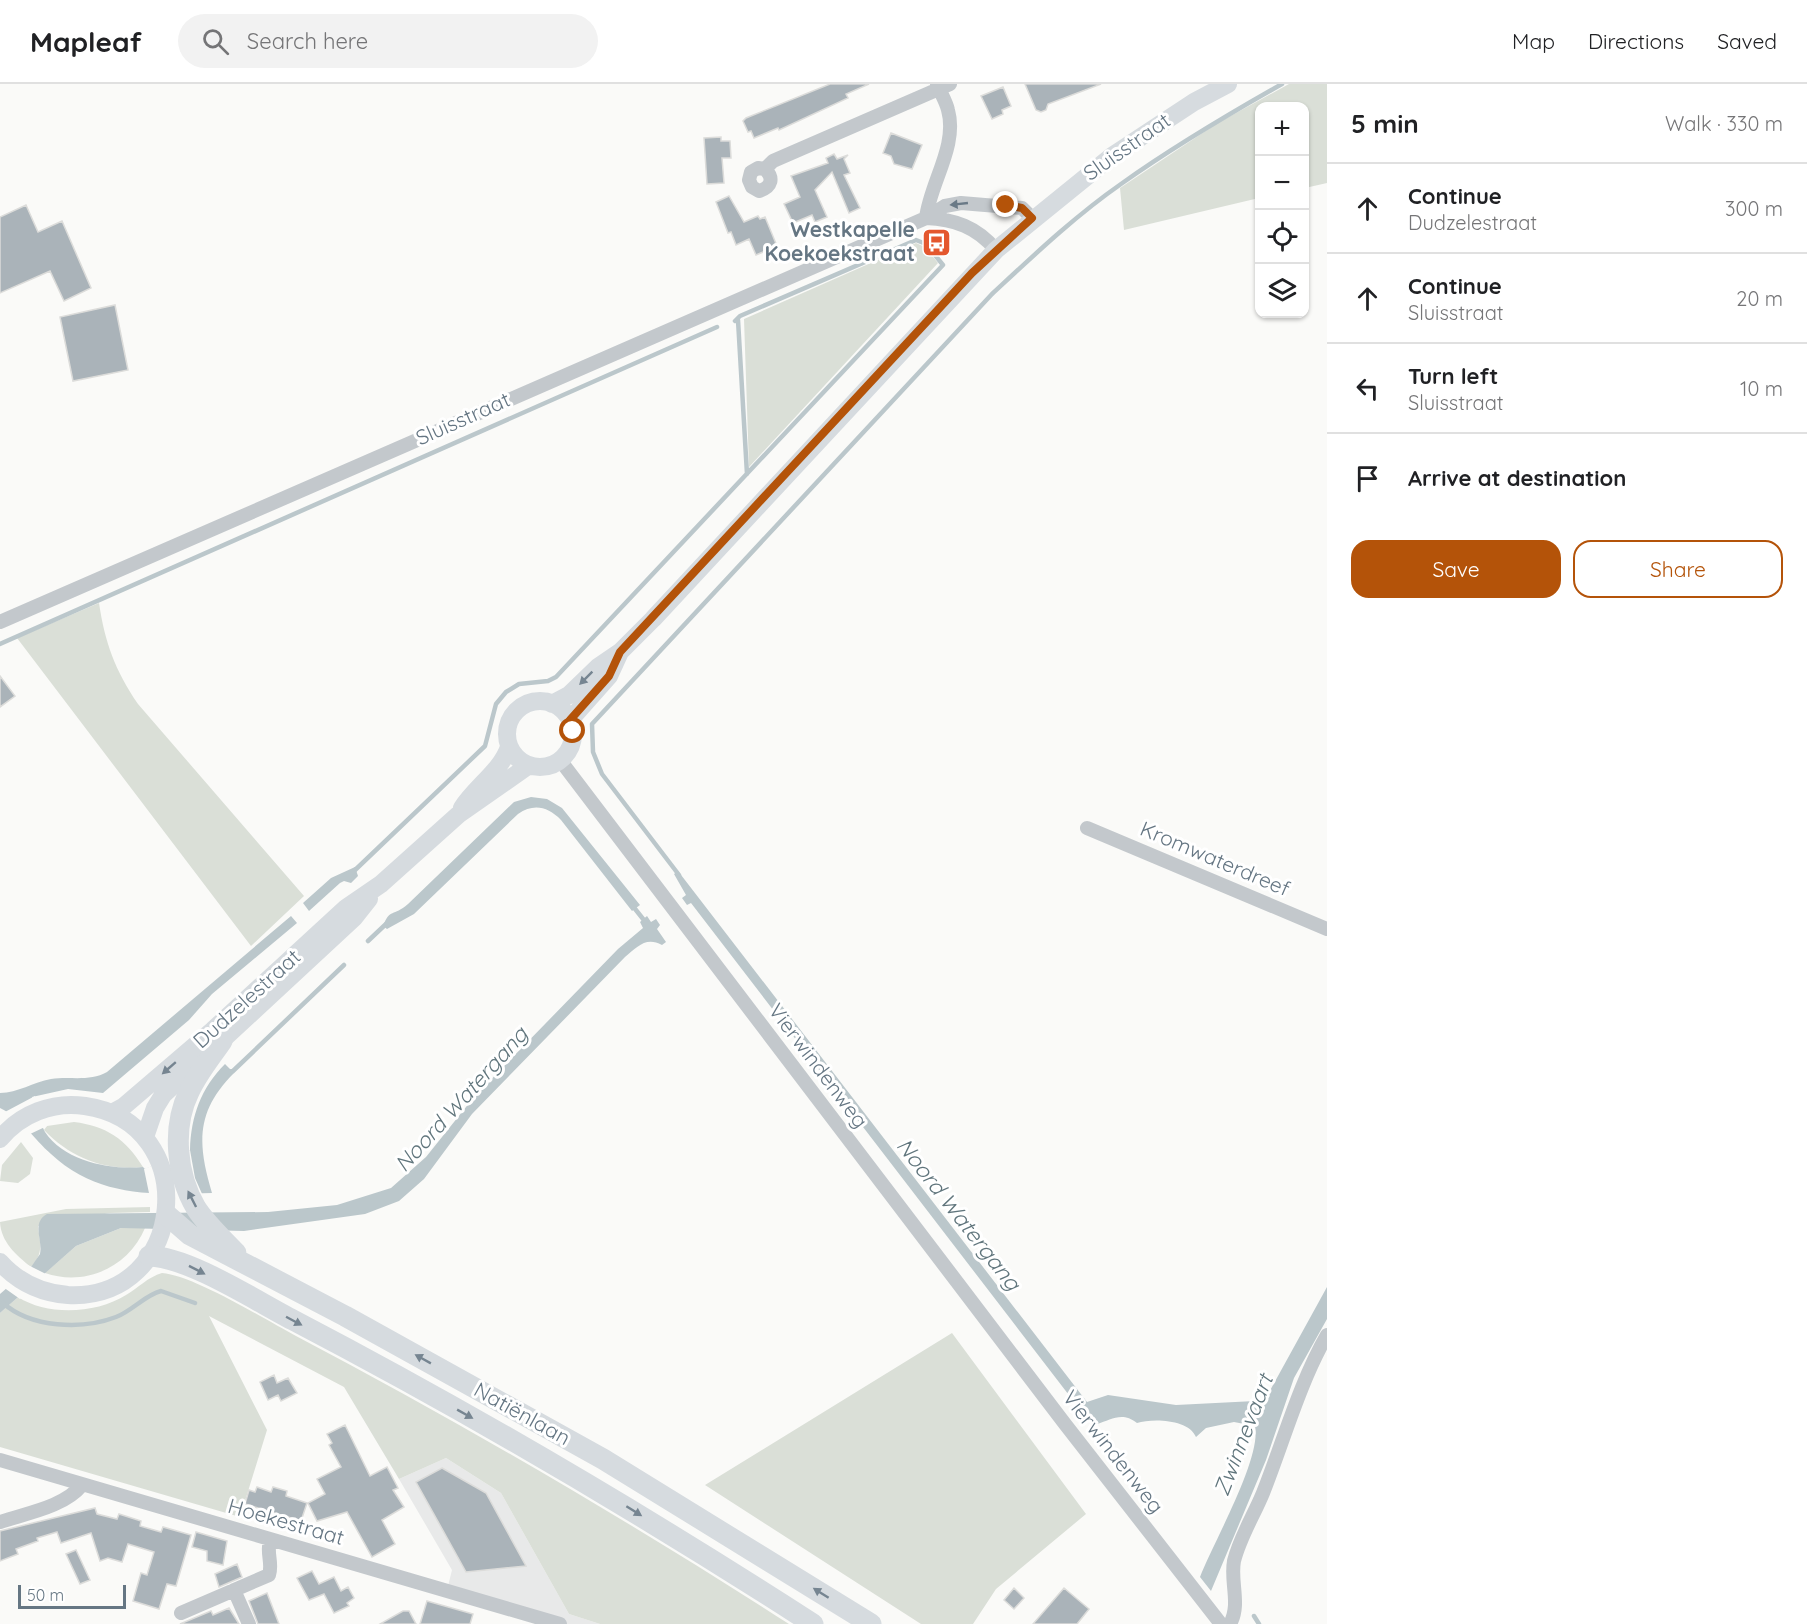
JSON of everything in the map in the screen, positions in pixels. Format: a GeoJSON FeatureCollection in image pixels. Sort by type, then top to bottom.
{"type":"FeatureCollection","features":[{"type":"Feature","properties":{"kind":"highway"},"geometry":{"type":"LineString","coordinates":[[222,1041],[189,1091],[169,1158],[182,1175],[196,1207],[246,1264]]}},
{"type":"Feature","properties":{"kind":"highway","name":"Natiënlaan"},"geometry":{"type":"LineString","coordinates":[[164,1225],[190,1235],[345,1316],[603,1460],[871,1624]]}},
{"type":"Feature","properties":{"kind":"highway","name":"Natiënlaan"},"geometry":{"type":"LineString","coordinates":[[149,1256],[178,1261],[517,1442],[701,1552],[813,1624]]}},
{"type":"Feature","properties":{"kind":"main road","name":"Sluisstraat"},"geometry":{"type":"LineString","coordinates":[[996,250],[1032,218],[1150,129],[1228,84]]}},
{"type":"Feature","properties":{"kind":"main road"},"geometry":{"type":"LineString","coordinates":[[552,704],[569,695],[598,667],[620,652],[996,250]]}},
{"type":"Feature","properties":{"kind":"main road"},"geometry":{"type":"LineString","coordinates":[[570,720],[609,676],[620,652]]}},
{"type":"Feature","properties":{"kind":"main road"},"geometry":{"type":"LineString","coordinates":[[540,701],[552,704],[563,711],[570,720],[572,742],[560,760],[549,766],[528,766],[517,758],[509,747],[506,735],[509,722],[516,711],[527,704],[540,701]]}},
{"type":"Feature","properties":{"kind":"main road","name":"Dudzelestraat"},"geometry":{"type":"LineString","coordinates":[[458,815],[471,793],[501,763],[509,747]]}},
{"type":"Feature","properties":{"kind":"main road","name":"Dudzelestraat"},"geometry":{"type":"LineString","coordinates":[[112,1113],[123,1107],[213,1030],[346,908],[381,884],[458,815],[528,766]]}},
{"type":"Feature","properties":{"kind":"main road","name":"Dudzelestraat"},"geometry":{"type":"LineString","coordinates":[[145,1137],[154,1108],[163,1095],[354,918],[381,884]]}},
{"type":"Feature","properties":{"kind":"main road"},"geometry":{"type":"LineString","coordinates":[[3,1135],[23,1118],[41,1110],[79,1105],[112,1113],[169,1158],[164,1225],[149,1256],[123,1281],[85,1295],[58,1294],[34,1287],[3,1266]]}},
{"type":"Feature","properties":{"kind":"street"},"geometry":{"type":"LineString","coordinates":[[765,169],[773,161],[942,86],[950,123],[943,166],[928,201],[926,218]]}},
{"type":"Feature","properties":{"kind":"street","name":"Sluisstraat"},"geometry":{"type":"LineString","coordinates":[[0,622],[760,288],[926,218],[945,206],[961,203],[1022,208],[1032,218]]}},
{"type":"Feature","properties":{"kind":"street","name":"Sluisstraat"},"geometry":{"type":"LineString","coordinates":[[926,218],[956,221],[970,227],[996,250]]}},
{"type":"Feature","properties":{"kind":"street","name":"Vierwindenweg"},"geometry":{"type":"LineString","coordinates":[[560,760],[1065,1424],[1221,1624]]}},
{"type":"Feature","properties":{"kind":"street","name":"Kromwaterdreef"},"geometry":{"type":"LineString","coordinates":[[1087,828],[1327,929]]}},
{"type":"Feature","properties":{"kind":"street"},"geometry":{"type":"LineString","coordinates":[[1233,1618],[1234,1563],[1263,1494],[1299,1392],[1327,1335]]}},
{"type":"Feature","properties":{"kind":"street","name":"Hoekestraat"},"geometry":{"type":"LineString","coordinates":[[0,1460],[560,1624]]}},
{"type":"Feature","properties":{"kind":"street"},"geometry":{"type":"LineString","coordinates":[[0,1522],[62,1501],[75,1493],[82,1485]]}},
{"type":"Feature","properties":{"kind":"street"},"geometry":{"type":"LineString","coordinates":[[181,1614],[269,1575],[272,1568],[266,1551],[270,1540]]}},
{"type":"Feature","properties":{"kind":"street"},"geometry":{"type":"LineString","coordinates":[[234,1590],[249,1624]]}},
{"type":"Feature","properties":{"kind":"shaded area"},"geometry":{"type":"Polygon","coordinates":[[[1289,84],[1327,84],[1327,183],[1309,187],[1309,102],[1256,102],[1289,84]]]}},
{"type":"Feature","properties":{"kind":"shaded area"},"geometry":{"type":"Polygon","coordinates":[[[1255,103],[1255,199],[1124,230],[1120,188],[1216,124],[1255,103]]]}},
{"type":"Feature","properties":{"kind":"shaded area"},"geometry":{"type":"Polygon","coordinates":[[[916,243],[925,247],[938,263],[749,467],[744,319],[916,243]]]}},
{"type":"Feature","properties":{"kind":"shaded area"},"geometry":{"type":"Polygon","coordinates":[[[99,603],[104,631],[112,656],[138,704],[304,896],[251,946],[17,638],[99,603]]]}},
{"type":"Feature","properties":{"kind":"shaded area"},"geometry":{"type":"Polygon","coordinates":[[[531,797],[547,799],[562,808],[640,905],[632,911],[561,820],[546,809],[530,808],[518,814],[414,914],[387,929],[383,926],[390,915],[408,904],[514,802],[531,797]]]}},
{"type":"Feature","properties":{"kind":"shaded area"},"geometry":{"type":"Polygon","coordinates":[[[355,867],[358,876],[351,883],[344,881],[340,883],[309,911],[303,903],[331,878],[355,867]]]}},
{"type":"Feature","properties":{"kind":"shaded area","name":"Zwinnevaart"},"geometry":{"type":"Polygon","coordinates":[[[678,871],[1087,1402],[1108,1395],[1176,1405],[1255,1401],[1267,1396],[1327,1287],[1327,1319],[1294,1378],[1266,1460],[1211,1591],[1200,1577],[1244,1479],[1255,1440],[1255,1426],[1234,1422],[1206,1428],[1196,1437],[1186,1427],[1170,1421],[1137,1423],[1132,1419],[1121,1417],[1097,1424],[1085,1416],[691,903],[687,905],[682,898],[686,895],[674,874],[678,871]]]}},
{"type":"Feature","properties":{"kind":"shaded area"},"geometry":{"type":"Polygon","coordinates":[[[291,916],[297,923],[212,994],[189,1020],[103,1093],[68,1089],[32,1097],[45,1132],[64,1151],[103,1165],[143,1167],[145,1169],[190,1150],[195,1114],[199,1103],[210,1083],[225,1064],[234,1073],[212,1101],[203,1128],[204,1158],[212,1193],[147,1193],[106,1186],[87,1179],[51,1154],[21,1123],[0,1108],[0,1093],[51,1079],[87,1078],[107,1072],[291,916]]]}},
{"type":"Feature","properties":{"kind":"shaded area"},"geometry":{"type":"Polygon","coordinates":[[[647,916],[651,922],[656,919],[660,925],[657,929],[666,942],[662,945],[646,942],[625,957],[472,1114],[424,1179],[399,1201],[365,1214],[244,1231],[121,1228],[76,1246],[0,1313],[0,1294],[31,1267],[40,1254],[39,1227],[42,1218],[47,1214],[268,1212],[337,1205],[391,1188],[426,1157],[474,1097],[618,949],[643,928],[640,922],[647,916]]]}},
{"type":"Feature","properties":{"kind":"shaded area"},"geometry":{"type":"Polygon","coordinates":[[[74,1122],[96,1127],[114,1136],[130,1149],[143,1167],[115,1167],[89,1160],[65,1148],[44,1130],[47,1126],[74,1122]]]}},
{"type":"Feature","properties":{"kind":"shaded area"},"geometry":{"type":"Polygon","coordinates":[[[21,1142],[33,1158],[30,1174],[18,1183],[0,1181],[2,1165],[21,1142]]]}},
{"type":"Feature","properties":{"kind":"shaded area"},"geometry":{"type":"Polygon","coordinates":[[[150,1207],[150,1212],[110,1213],[38,1226],[39,1253],[31,1267],[6,1242],[0,1222],[66,1209],[150,1207]]]}},
{"type":"Feature","properties":{"kind":"shaded area"},"geometry":{"type":"Polygon","coordinates":[[[121,1228],[145,1228],[138,1242],[117,1263],[90,1275],[60,1277],[45,1273],[76,1246],[121,1228]]]}},
{"type":"Feature","properties":{"kind":"shaded area"},"geometry":{"type":"Polygon","coordinates":[[[162,1273],[192,1281],[229,1299],[422,1404],[607,1511],[789,1624],[600,1624],[569,1614],[501,1493],[446,1458],[399,1479],[344,1387],[209,1316],[267,1430],[240,1517],[0,1447],[0,1313],[18,1297],[30,1303],[57,1310],[101,1306],[126,1295],[162,1273]]]}},
{"type":"Feature","properties":{"kind":"shaded area"},"geometry":{"type":"Polygon","coordinates":[[[952,1333],[1086,1514],[996,1589],[973,1624],[921,1624],[705,1485],[952,1333]]]}},
{"type":"Feature","properties":{"kind":"shaded area"},"geometry":{"type":"Polygon","coordinates":[[[446,1458],[501,1493],[569,1614],[600,1624],[537,1624],[448,1586],[452,1570],[399,1479],[446,1458]]]}},
{"type":"Feature","properties":{"kind":"pier"},"geometry":{"type":"Polygon","coordinates":[[[35,1096],[47,1126],[28,1135],[3,1113],[35,1096]]]}},
{"type":"Feature","properties":{"kind":"pier"},"geometry":{"type":"Polygon","coordinates":[[[190,1150],[195,1178],[203,1196],[150,1198],[144,1169],[190,1150]]]}},
{"type":"Feature","properties":{"kind":"pier"},"geometry":{"type":"Polygon","coordinates":[[[28,1265],[48,1275],[20,1299],[3,1287],[28,1265]]]}},
{"type":"Feature","properties":{"kind":"building"},"geometry":{"type":"Polygon","coordinates":[[[830,84],[869,84],[846,94],[848,98],[779,130],[778,128],[754,138],[751,131],[748,132],[743,121],[746,118],[830,84]]]}},
{"type":"Feature","properties":{"kind":"building"},"geometry":{"type":"Polygon","coordinates":[[[1025,84],[1101,84],[1048,104],[1046,110],[1041,112],[1036,110],[1025,84]]]}},
{"type":"Feature","properties":{"kind":"building"},"geometry":{"type":"Polygon","coordinates":[[[1003,87],[1011,106],[1002,110],[1003,114],[992,119],[981,96],[1003,87]]]}},
{"type":"Feature","properties":{"kind":"building"},"geometry":{"type":"Polygon","coordinates":[[[891,133],[922,145],[912,169],[894,164],[891,156],[883,153],[891,133]]]}},
{"type":"Feature","properties":{"kind":"building"},"geometry":{"type":"Polygon","coordinates":[[[721,137],[721,141],[730,141],[731,158],[722,158],[724,183],[707,184],[704,138],[721,137]]]}},
{"type":"Feature","properties":{"kind":"building"},"geometry":{"type":"Polygon","coordinates":[[[834,154],[837,159],[848,155],[844,159],[850,173],[844,175],[860,208],[849,213],[832,172],[815,190],[827,217],[815,222],[812,215],[793,223],[784,204],[800,197],[791,176],[828,163],[826,158],[834,154]]]}},
{"type":"Feature","properties":{"kind":"building"},"geometry":{"type":"Polygon","coordinates":[[[729,196],[744,222],[758,216],[760,219],[765,217],[777,246],[756,255],[749,239],[736,245],[731,232],[728,233],[716,202],[729,196]]]}},
{"type":"Feature","properties":{"kind":"building"},"geometry":{"type":"Polygon","coordinates":[[[26,205],[38,232],[62,221],[91,288],[64,301],[50,271],[0,293],[0,217],[26,205]]]}},
{"type":"Feature","properties":{"kind":"building"},"geometry":{"type":"Polygon","coordinates":[[[115,305],[128,370],[73,381],[60,317],[115,305]]]}},
{"type":"Feature","properties":{"kind":"building"},"geometry":{"type":"Polygon","coordinates":[[[0,676],[15,696],[0,707],[0,676]]]}},
{"type":"Feature","properties":{"kind":"building"},"geometry":{"type":"Polygon","coordinates":[[[274,1375],[277,1383],[288,1378],[297,1393],[281,1401],[278,1395],[268,1400],[260,1382],[274,1375]]]}},
{"type":"Feature","properties":{"kind":"building"},"geometry":{"type":"Polygon","coordinates":[[[345,1425],[370,1476],[387,1467],[398,1488],[393,1490],[404,1507],[382,1520],[395,1544],[372,1557],[347,1512],[317,1521],[308,1503],[325,1494],[317,1479],[341,1467],[329,1445],[332,1443],[327,1434],[345,1425]]]}},
{"type":"Feature","properties":{"kind":"building"},"geometry":{"type":"Polygon","coordinates":[[[442,1468],[486,1493],[526,1566],[466,1572],[416,1482],[442,1468]]]}},
{"type":"Feature","properties":{"kind":"building"},"geometry":{"type":"Polygon","coordinates":[[[257,1487],[271,1492],[273,1487],[287,1491],[286,1496],[307,1503],[301,1521],[245,1504],[249,1490],[255,1492],[257,1487]]]}},
{"type":"Feature","properties":{"kind":"building"},"geometry":{"type":"Polygon","coordinates":[[[95,1508],[97,1514],[117,1519],[119,1514],[141,1521],[140,1526],[161,1532],[163,1527],[191,1535],[176,1586],[167,1584],[159,1609],[133,1601],[141,1573],[147,1575],[154,1552],[128,1544],[122,1562],[108,1558],[100,1561],[91,1533],[61,1543],[57,1532],[37,1538],[38,1541],[16,1549],[18,1554],[0,1561],[0,1531],[95,1508]]]}},
{"type":"Feature","properties":{"kind":"building"},"geometry":{"type":"Polygon","coordinates":[[[196,1532],[227,1541],[223,1565],[207,1561],[207,1551],[192,1547],[196,1532]]]}},
{"type":"Feature","properties":{"kind":"building"},"geometry":{"type":"Polygon","coordinates":[[[76,1550],[90,1580],[80,1584],[66,1554],[76,1550]]]}},
{"type":"Feature","properties":{"kind":"building"},"geometry":{"type":"Polygon","coordinates":[[[237,1564],[242,1577],[219,1587],[215,1574],[237,1564]]]}},
{"type":"Feature","properties":{"kind":"building"},"geometry":{"type":"Polygon","coordinates":[[[312,1571],[319,1584],[334,1577],[341,1591],[348,1587],[354,1598],[347,1603],[349,1606],[334,1613],[324,1594],[309,1600],[297,1578],[312,1571]]]}},
{"type":"Feature","properties":{"kind":"building"},"geometry":{"type":"Polygon","coordinates":[[[1014,1588],[1024,1598],[1014,1609],[1004,1600],[1014,1588]]]}},
{"type":"Feature","properties":{"kind":"building"},"geometry":{"type":"Polygon","coordinates":[[[1064,1588],[1089,1609],[1077,1624],[1033,1624],[1064,1588]]]}},
{"type":"Feature","properties":{"kind":"building"},"geometry":{"type":"Polygon","coordinates":[[[267,1593],[279,1624],[258,1624],[249,1601],[267,1593]]]}},
{"type":"Feature","properties":{"kind":"building"},"geometry":{"type":"Polygon","coordinates":[[[427,1601],[473,1614],[470,1624],[420,1624],[427,1601]]]}},
{"type":"Feature","properties":{"kind":"building"},"geometry":{"type":"Polygon","coordinates":[[[229,1608],[239,1624],[180,1624],[211,1611],[213,1615],[229,1608]]]}},
{"type":"Feature","properties":{"kind":"building"},"geometry":{"type":"Polygon","coordinates":[[[403,1611],[409,1611],[416,1624],[380,1624],[403,1611]]]}},
{"type":"Feature","properties":{"kind":"waterway"},"geometry":{"type":"LineString","coordinates":[[679,875],[602,774],[593,752],[592,724],[1007,280],[1104,196],[1160,157],[1282,84]]}},
{"type":"Feature","properties":{"kind":"waterway"},"geometry":{"type":"LineString","coordinates":[[353,872],[485,746],[496,704],[506,692],[519,684],[548,681],[556,677],[943,265],[926,244],[916,240],[740,316],[735,321]]}},
{"type":"Feature","properties":{"kind":"waterway"},"geometry":{"type":"LineString","coordinates":[[738,320],[747,474]]}},
{"type":"Feature","properties":{"kind":"waterway"},"geometry":{"type":"LineString","coordinates":[[0,644],[717,327]]}},
{"type":"Feature","properties":{"kind":"waterway"},"geometry":{"type":"LineString","coordinates":[[632,905],[647,924]]}},
{"type":"Feature","properties":{"kind":"waterway"},"geometry":{"type":"LineString","coordinates":[[368,941],[386,924]]}},
{"type":"Feature","properties":{"kind":"waterway"},"geometry":{"type":"LineString","coordinates":[[227,1072],[233,1071],[344,965]]}},
{"type":"Feature","properties":{"kind":"waterway"},"geometry":{"type":"LineString","coordinates":[[3,1303],[28,1318],[42,1322],[73,1325],[116,1317],[161,1291],[195,1303]]}},
{"type":"Feature","properties":{"kind":"waterway"},"geometry":{"type":"LineString","coordinates":[[1254,1616],[1259,1624]]}},
{"type":"Feature","properties":{"kind":"place","name":"Westkapelle Koekoekstraat"},"geometry":{"type":"Point","coordinates":[936,242]}},
{"type":"Feature","properties":{"kind":"route"},"geometry":{"type":"LineString","coordinates":[[573,731],[570,720],[574,712],[609,676],[620,652],[972,273],[1032,218],[1022,208],[1006,205]]}},
{"type":"Feature","properties":{"kind":"water label","name":"Noord Watergang"},"geometry":{"type":"Point","coordinates":[461,1099]}},
{"type":"Feature","properties":{"kind":"water label","name":"Noord Watergang"},"geometry":{"type":"Point","coordinates":[959,1214]}}]}
